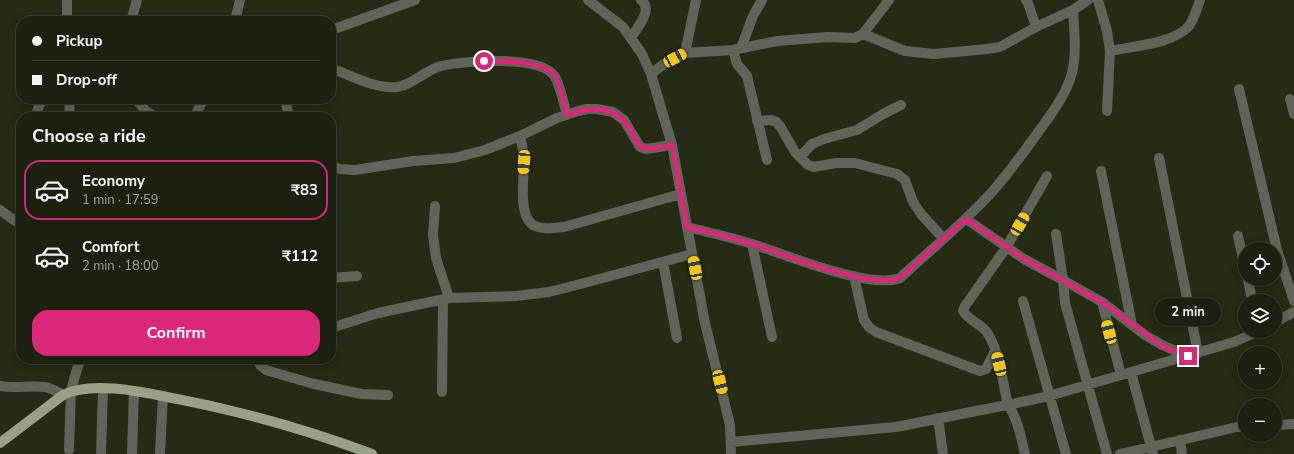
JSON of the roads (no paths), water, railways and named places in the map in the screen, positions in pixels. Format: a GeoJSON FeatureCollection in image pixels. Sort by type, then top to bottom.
{"type":"FeatureCollection","features":[{"type":"Feature","properties":{"kind":"main road"},"geometry":{"type":"LineString","coordinates":[[0,443],[67,393],[103,388],[134,391],[213,405],[287,425],[372,454]]}},
{"type":"Feature","properties":{"kind":"street"},"geometry":{"type":"LineString","coordinates":[[67,0],[67,16]]}},
{"type":"Feature","properties":{"kind":"street"},"geometry":{"type":"LineString","coordinates":[[132,16],[137,0]]}},
{"type":"Feature","properties":{"kind":"street"},"geometry":{"type":"LineString","coordinates":[[236,16],[240,0]]}},
{"type":"Feature","properties":{"kind":"street"},"geometry":{"type":"LineString","coordinates":[[337,28],[415,0]]}},
{"type":"Feature","properties":{"kind":"street"},"geometry":{"type":"LineString","coordinates":[[588,0],[623,26],[642,54],[651,74],[672,145],[705,323],[730,425],[731,454]]}},
{"type":"Feature","properties":{"kind":"street"},"geometry":{"type":"LineString","coordinates":[[631,38],[646,14],[647,7],[641,0]]}},
{"type":"Feature","properties":{"kind":"street"},"geometry":{"type":"LineString","coordinates":[[685,53],[696,0]]}},
{"type":"Feature","properties":{"kind":"street"},"geometry":{"type":"LineString","coordinates":[[762,0],[737,49],[737,64],[748,76],[767,160]]}},
{"type":"Feature","properties":{"kind":"street"},"geometry":{"type":"LineString","coordinates":[[651,74],[664,64],[685,53],[737,49],[777,41],[828,37],[855,38],[863,34],[889,0]]}},
{"type":"Feature","properties":{"kind":"street"},"geometry":{"type":"LineString","coordinates":[[1026,0],[1036,27]]}},
{"type":"Feature","properties":{"kind":"street"},"geometry":{"type":"LineString","coordinates":[[863,34],[905,51],[934,54],[1000,47],[1036,27],[1073,10],[1088,0]]}},
{"type":"Feature","properties":{"kind":"street"},"geometry":{"type":"LineString","coordinates":[[1098,0],[1107,32],[1110,51],[1107,111]]}},
{"type":"Feature","properties":{"kind":"street"},"geometry":{"type":"LineString","coordinates":[[1110,51],[1168,39],[1181,34],[1190,24],[1200,0]]}},
{"type":"Feature","properties":{"kind":"street"},"geometry":{"type":"LineString","coordinates":[[687,227],[752,244],[824,268],[854,276],[885,281],[893,281],[900,278],[966,219],[991,193],[1018,161],[1065,92],[1072,72],[1075,47],[1073,10]]}},
{"type":"Feature","properties":{"kind":"street"},"geometry":{"type":"LineString","coordinates":[[336,70],[381,87],[400,87],[440,66],[484,61],[514,61],[533,64],[550,72],[555,77],[567,115]]}},
{"type":"Feature","properties":{"kind":"street"},"geometry":{"type":"LineString","coordinates":[[1239,89],[1277,250],[1292,283],[1294,301]]}},
{"type":"Feature","properties":{"kind":"street"},"geometry":{"type":"LineString","coordinates":[[1290,99],[1294,114]]}},
{"type":"Feature","properties":{"kind":"street"},"geometry":{"type":"LineString","coordinates":[[140,104],[148,112]]}},
{"type":"Feature","properties":{"kind":"street"},"geometry":{"type":"LineString","coordinates":[[800,157],[812,144],[824,139],[857,130],[901,105]]}},
{"type":"Feature","properties":{"kind":"street"},"geometry":{"type":"LineString","coordinates":[[336,168],[356,170],[413,161],[454,158],[485,150],[567,115],[587,109],[613,112],[624,120],[640,146],[646,149],[672,145]]}},
{"type":"Feature","properties":{"kind":"street"},"geometry":{"type":"LineString","coordinates":[[757,120],[771,120],[776,122],[780,126],[795,152],[808,165],[814,167],[836,163],[855,163],[897,174],[905,180],[913,202],[921,214],[943,238]]}},
{"type":"Feature","properties":{"kind":"street"},"geometry":{"type":"LineString","coordinates":[[520,136],[524,162],[522,186],[523,204],[528,218],[533,224],[546,228],[564,227],[681,194]]}},
{"type":"Feature","properties":{"kind":"street"},"geometry":{"type":"LineString","coordinates":[[1159,158],[1193,354]]}},
{"type":"Feature","properties":{"kind":"street"},"geometry":{"type":"LineString","coordinates":[[1101,171],[1132,325]]}},
{"type":"Feature","properties":{"kind":"street"},"geometry":{"type":"LineString","coordinates":[[1025,454],[1017,422],[1008,405],[995,351],[987,332],[963,311],[1006,248],[1047,176]]}},
{"type":"Feature","properties":{"kind":"street"},"geometry":{"type":"LineString","coordinates":[[435,206],[433,235],[436,258],[446,298],[442,392]]}},
{"type":"Feature","properties":{"kind":"street"},"geometry":{"type":"LineString","coordinates":[[0,210],[16,221]]}},
{"type":"Feature","properties":{"kind":"street"},"geometry":{"type":"LineString","coordinates":[[966,219],[1024,259],[1102,302],[1162,346],[1193,354]]}},
{"type":"Feature","properties":{"kind":"street"},"geometry":{"type":"LineString","coordinates":[[1056,234],[1065,303],[1107,454]]}},
{"type":"Feature","properties":{"kind":"street"},"geometry":{"type":"LineString","coordinates":[[1238,236],[1239,242]]}},
{"type":"Feature","properties":{"kind":"street"},"geometry":{"type":"LineString","coordinates":[[752,244],[772,337]]}},
{"type":"Feature","properties":{"kind":"street"},"geometry":{"type":"LineString","coordinates":[[336,326],[378,313],[446,298],[516,296],[549,292],[692,254]]}},
{"type":"Feature","properties":{"kind":"street"},"geometry":{"type":"LineString","coordinates":[[663,262],[677,338]]}},
{"type":"Feature","properties":{"kind":"street"},"geometry":{"type":"LineString","coordinates":[[336,278],[357,276]]}},
{"type":"Feature","properties":{"kind":"street"},"geometry":{"type":"LineString","coordinates":[[854,276],[864,320],[869,327],[876,332],[980,372],[986,369],[995,351]]}},
{"type":"Feature","properties":{"kind":"street"},"geometry":{"type":"LineString","coordinates":[[1023,301],[1066,454]]}},
{"type":"Feature","properties":{"kind":"street"},"geometry":{"type":"LineString","coordinates":[[1102,302],[1121,375]]}},
{"type":"Feature","properties":{"kind":"street"},"geometry":{"type":"LineString","coordinates":[[1282,319],[1294,313]]}},
{"type":"Feature","properties":{"kind":"street"},"geometry":{"type":"LineString","coordinates":[[731,442],[896,427],[1008,405],[1049,396],[1088,385],[1243,338]]}},
{"type":"Feature","properties":{"kind":"street"},"geometry":{"type":"LineString","coordinates":[[69,450],[67,393],[78,364]]}},
{"type":"Feature","properties":{"kind":"street"},"geometry":{"type":"LineString","coordinates":[[260,364],[266,370],[310,383],[362,394],[388,395]]}},
{"type":"Feature","properties":{"kind":"street"},"geometry":{"type":"LineString","coordinates":[[1131,372],[1152,450]]}},
{"type":"Feature","properties":{"kind":"street"},"geometry":{"type":"LineString","coordinates":[[0,386],[14,388],[45,387],[67,393]]}},
{"type":"Feature","properties":{"kind":"street"},"geometry":{"type":"LineString","coordinates":[[101,454],[103,388]]}},
{"type":"Feature","properties":{"kind":"street"},"geometry":{"type":"LineString","coordinates":[[132,454],[134,391]]}},
{"type":"Feature","properties":{"kind":"street"},"geometry":{"type":"LineString","coordinates":[[160,452],[163,396]]}},
{"type":"Feature","properties":{"kind":"street"},"geometry":{"type":"LineString","coordinates":[[938,418],[943,454]]}},
{"type":"Feature","properties":{"kind":"street"},"geometry":{"type":"LineString","coordinates":[[1282,425],[1294,424]]}},
{"type":"Feature","properties":{"kind":"street"},"geometry":{"type":"LineString","coordinates":[[1120,454],[1152,450],[1180,440],[1238,427]]}},
{"type":"Feature","properties":{"kind":"street"},"geometry":{"type":"LineString","coordinates":[[1180,440],[1182,454]]}}]}
